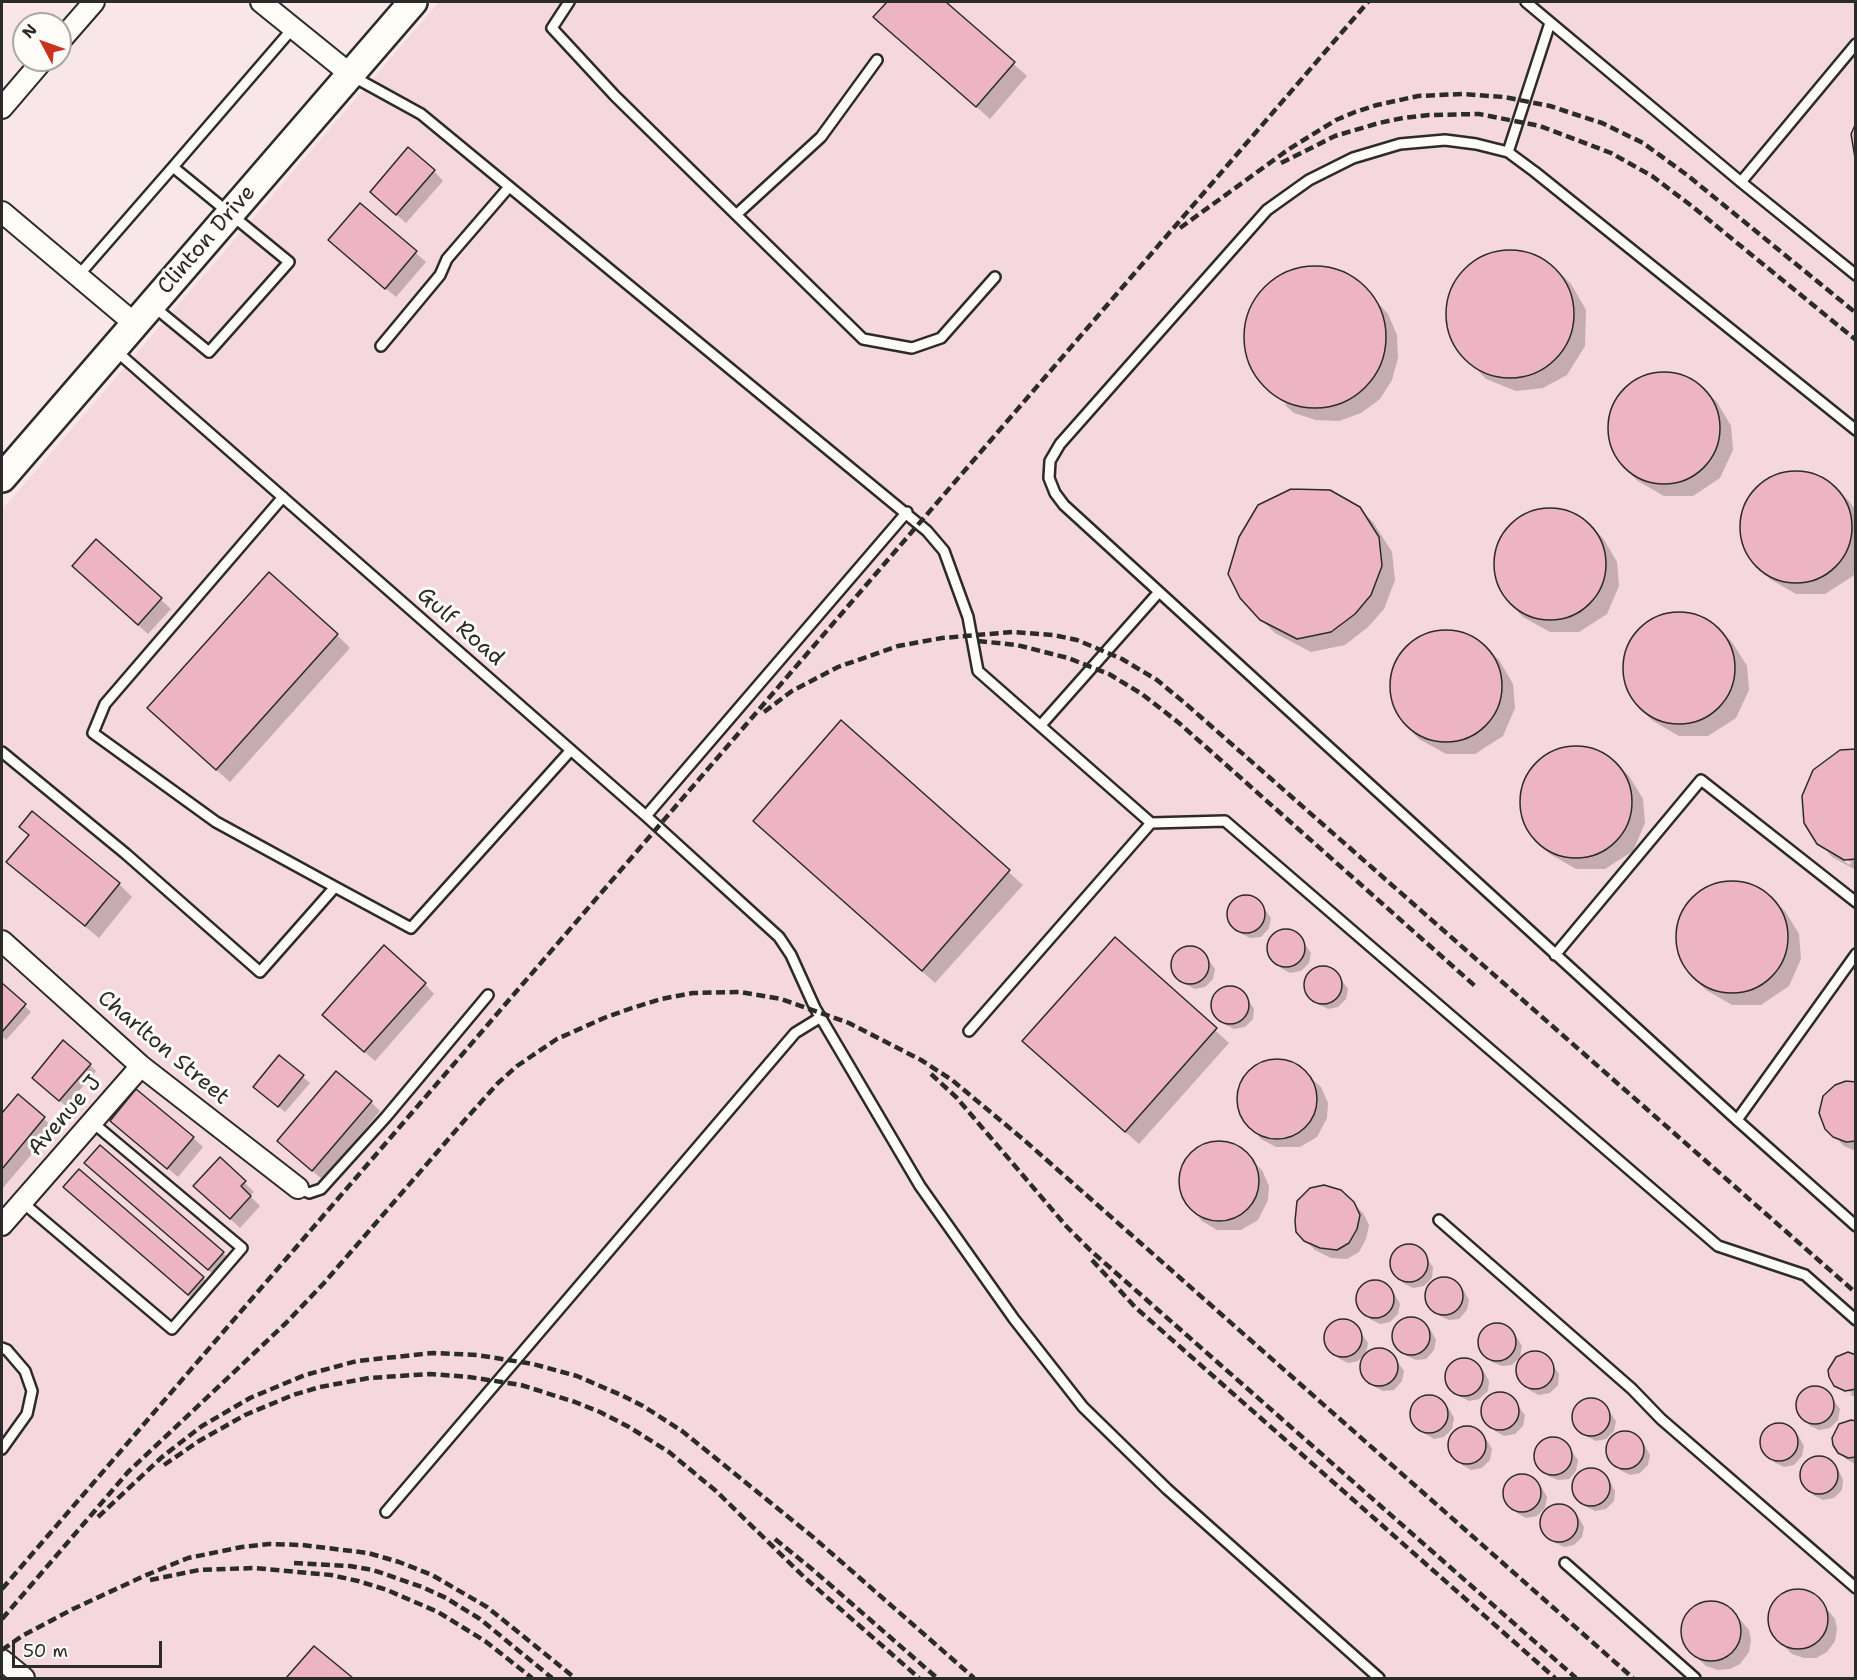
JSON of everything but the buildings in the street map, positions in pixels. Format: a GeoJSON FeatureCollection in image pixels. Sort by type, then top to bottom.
{"type":"FeatureCollection","features":[{"type":"Feature","properties":{"kind":"main road","name":"Clinton Drive"},"geometry":{"type":"LineString","coordinates":[[2,478],[413,2]]}},
{"type":"Feature","properties":{"kind":"street"},"geometry":{"type":"LineString","coordinates":[[72,27],[94,2]]}},
{"type":"Feature","properties":{"kind":"street"},"geometry":{"type":"LineString","coordinates":[[261,2],[350,75]]}},
{"type":"Feature","properties":{"kind":"street"},"geometry":{"type":"LineString","coordinates":[[2,108],[33,72]]}},
{"type":"Feature","properties":{"kind":"street"},"geometry":{"type":"LineString","coordinates":[[2,212],[78,276],[143,314]]}},
{"type":"Feature","properties":{"kind":"street","name":"Charlton Street"},"geometry":{"type":"LineString","coordinates":[[2,941],[141,1066],[298,1188]]}},
{"type":"Feature","properties":{"kind":"street","name":"Avenue J"},"geometry":{"type":"LineString","coordinates":[[2,1225],[141,1066]]}},
{"type":"Feature","properties":{"kind":"street"},"geometry":{"type":"LineString","coordinates":[[2,1660],[24,1678]]}},
{"type":"Feature","properties":{"kind":"lane"},"geometry":{"type":"LineString","coordinates":[[569,2],[552,28],[615,96],[863,339],[912,348],[941,338],[995,277]]}},
{"type":"Feature","properties":{"kind":"lane"},"geometry":{"type":"LineString","coordinates":[[1526,2],[1856,275]]}},
{"type":"Feature","properties":{"kind":"lane"},"geometry":{"type":"LineString","coordinates":[[1508,152],[1550,23]]}},
{"type":"Feature","properties":{"kind":"lane"},"geometry":{"type":"LineString","coordinates":[[78,276],[293,28]]}},
{"type":"Feature","properties":{"kind":"lane"},"geometry":{"type":"LineString","coordinates":[[1741,182],[1856,44]]}},
{"type":"Feature","properties":{"kind":"lane"},"geometry":{"type":"LineString","coordinates":[[737,214],[821,137],[877,60]]}},
{"type":"Feature","properties":{"kind":"lane"},"geometry":{"type":"LineString","coordinates":[[350,75],[421,114],[907,512],[944,551],[968,617],[978,671],[1151,823],[1225,821],[1718,1246],[1805,1275],[1856,1320]]}},
{"type":"Feature","properties":{"kind":"lane"},"geometry":{"type":"LineString","coordinates":[[1856,430],[1508,152],[1476,144],[1445,140],[1400,144],[1353,158],[1309,180],[1267,210],[1060,444],[1050,461],[1048,478],[1064,505],[1856,1226]]}},
{"type":"Feature","properties":{"kind":"lane"},"geometry":{"type":"LineString","coordinates":[[143,314],[209,352],[289,262],[173,167]]}},
{"type":"Feature","properties":{"kind":"lane"},"geometry":{"type":"LineString","coordinates":[[381,346],[440,275],[447,259],[509,187]]}},
{"type":"Feature","properties":{"kind":"lane","name":"Gulf Road"},"geometry":{"type":"LineString","coordinates":[[113,348],[646,816],[779,937],[821,1017],[920,1186],[1014,1319],[1083,1407],[1167,1489],[1379,1678]]}},
{"type":"Feature","properties":{"kind":"lane"},"geometry":{"type":"LineString","coordinates":[[282,497],[105,704],[93,733],[216,822],[411,928],[571,750]]}},
{"type":"Feature","properties":{"kind":"lane"},"geometry":{"type":"LineString","coordinates":[[646,816],[907,512]]}},
{"type":"Feature","properties":{"kind":"lane"},"geometry":{"type":"LineString","coordinates":[[1041,725],[1159,592]]}},
{"type":"Feature","properties":{"kind":"lane"},"geometry":{"type":"LineString","coordinates":[[2,752],[126,854],[260,972],[335,887]]}},
{"type":"Feature","properties":{"kind":"lane"},"geometry":{"type":"LineString","coordinates":[[1556,955],[1701,780],[1856,902]]}},
{"type":"Feature","properties":{"kind":"lane"},"geometry":{"type":"LineString","coordinates":[[969,1031],[1151,823]]}},
{"type":"Feature","properties":{"kind":"lane"},"geometry":{"type":"LineString","coordinates":[[1737,1120],[1856,954]]}},
{"type":"Feature","properties":{"kind":"lane"},"geometry":{"type":"LineString","coordinates":[[298,1188],[309,1193],[321,1189],[386,1117],[488,995]]}},
{"type":"Feature","properties":{"kind":"lane"},"geometry":{"type":"LineString","coordinates":[[386,1512],[795,1033],[821,1017]]}},
{"type":"Feature","properties":{"kind":"lane"},"geometry":{"type":"LineString","coordinates":[[22,1202],[172,1329],[242,1248],[92,1122]]}},
{"type":"Feature","properties":{"kind":"lane"},"geometry":{"type":"LineString","coordinates":[[1439,1220],[1632,1389],[1661,1419],[1856,1588]]}},
{"type":"Feature","properties":{"kind":"lane"},"geometry":{"type":"LineString","coordinates":[[2,1348],[7,1350],[25,1371],[32,1391],[27,1414],[2,1449]]}},
{"type":"Feature","properties":{"kind":"lane"},"geometry":{"type":"LineString","coordinates":[[1565,1563],[1695,1678]]}},
{"type":"Feature","properties":{"kind":"shaded area"},"geometry":{"type":"Polygon","coordinates":[[[439,2],[1855,2],[1855,1678],[2,1678],[2,510],[439,2]]]}},
{"type":"Feature","properties":{"kind":"railway"},"geometry":{"type":"LineString","coordinates":[[2,1589],[1368,2]]}},
{"type":"Feature","properties":{"kind":"railway"},"geometry":{"type":"LineString","coordinates":[[1180,228],[1289,149],[1336,120],[1355,112],[1418,96],[1462,94],[1504,97],[1550,106],[1602,123],[1643,143],[1687,175],[1856,313]]}},
{"type":"Feature","properties":{"kind":"railway"},"geometry":{"type":"LineString","coordinates":[[1281,163],[1335,136],[1403,118],[1479,114],[1540,126],[1611,153],[1652,176],[1856,340]]}},
{"type":"Feature","properties":{"kind":"railway"},"geometry":{"type":"LineString","coordinates":[[764,712],[792,691],[838,667],[898,646],[942,638],[1013,632],[1053,635],[1077,640],[1122,659],[1157,680],[1186,704],[1856,1293]]}},
{"type":"Feature","properties":{"kind":"railway"},"geometry":{"type":"LineString","coordinates":[[978,641],[1017,645],[1068,658],[1109,674],[1142,694],[1179,723],[1475,986]]}},
{"type":"Feature","properties":{"kind":"railway"},"geometry":{"type":"LineString","coordinates":[[2,1619],[128,1472],[286,1323],[324,1283],[498,1083],[517,1066],[557,1039],[632,1008],[661,999],[693,993],[740,992],[781,999],[849,1023],[921,1060],[952,1080],[1024,1140],[1633,1678]]}},
{"type":"Feature","properties":{"kind":"railway"},"geometry":{"type":"LineString","coordinates":[[931,1074],[956,1097],[1067,1227],[1090,1250],[1576,1678]]}},
{"type":"Feature","properties":{"kind":"railway"},"geometry":{"type":"LineString","coordinates":[[1092,1260],[1135,1307],[1555,1678]]}},
{"type":"Feature","properties":{"kind":"railway"},"geometry":{"type":"LineString","coordinates":[[98,1517],[162,1457],[202,1426],[250,1398],[305,1375],[357,1361],[433,1353],[477,1355],[533,1364],[577,1376],[621,1395],[682,1431],[813,1537],[974,1678]]}},
{"type":"Feature","properties":{"kind":"railway"},"geometry":{"type":"LineString","coordinates":[[164,1465],[199,1441],[245,1415],[293,1395],[320,1387],[369,1378],[430,1374],[521,1385],[600,1412],[669,1452],[716,1491],[804,1577],[919,1678]]}},
{"type":"Feature","properties":{"kind":"railway"},"geometry":{"type":"LineString","coordinates":[[775,1539],[937,1678]]}},
{"type":"Feature","properties":{"kind":"railway"},"geometry":{"type":"LineString","coordinates":[[2,1650],[22,1636],[73,1609],[188,1558],[242,1547],[269,1544],[302,1545],[368,1553],[432,1575],[487,1607],[575,1678]]}},
{"type":"Feature","properties":{"kind":"railway"},"geometry":{"type":"LineString","coordinates":[[294,1563],[350,1566],[373,1570],[422,1587],[446,1598],[480,1619],[552,1678]]}},
{"type":"Feature","properties":{"kind":"railway"},"geometry":{"type":"LineString","coordinates":[[150,1580],[199,1570],[254,1568],[331,1575],[358,1581],[387,1590],[438,1612],[485,1641],[532,1678]]}}]}
